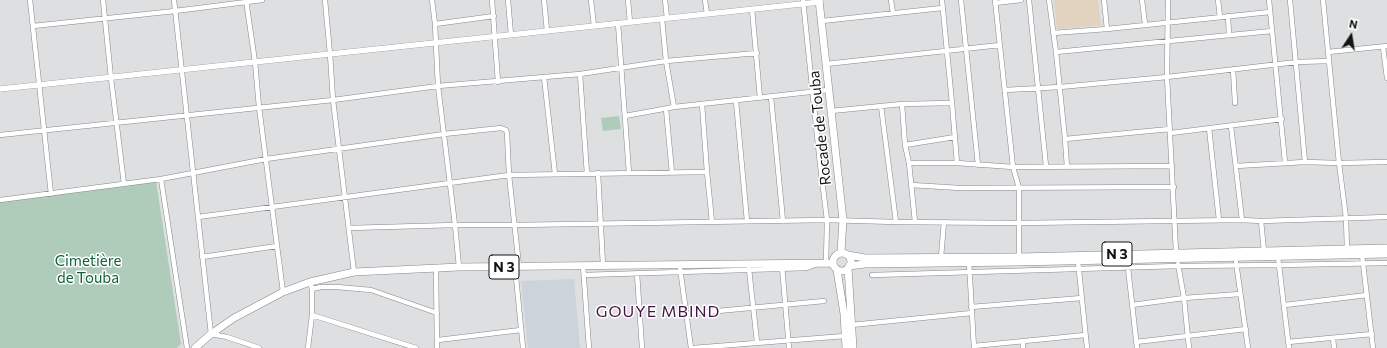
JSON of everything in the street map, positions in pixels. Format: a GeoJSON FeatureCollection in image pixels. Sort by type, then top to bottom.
{"type":"FeatureCollection","features":[{"type":"Feature","properties":{"kind":"main road","name":"Rocade de Touba"},"geometry":{"type":"LineString","coordinates":[[819,1],[843,220],[845,254],[850,260],[849,267]]}},
{"type":"Feature","properties":{"kind":"main road","name":"N 3"},"geometry":{"type":"LineString","coordinates":[[845,254],[865,258],[1176,255],[1387,248]]}},
{"type":"Feature","properties":{"kind":"main road"},"geometry":{"type":"LineString","coordinates":[[845,254],[835,255],[826,263],[837,270],[842,271],[849,267],[853,348]]}},
{"type":"Feature","properties":{"kind":"main road","name":"N 3"},"geometry":{"type":"LineString","coordinates":[[849,267],[865,264],[969,262],[1078,261],[1127,263],[1176,255],[1278,257],[1387,254]]}},
{"type":"Feature","properties":{"kind":"main road","name":"N 3"},"geometry":{"type":"LineString","coordinates":[[195,348],[211,334],[234,318],[283,292],[311,286],[354,272],[459,267],[603,266],[680,268],[782,266],[826,263]]}},
{"type":"Feature","properties":{"kind":"main road"},"geometry":{"type":"LineString","coordinates":[[837,270],[844,314],[846,348]]}},
{"type":"Feature","properties":{"kind":"street"},"geometry":{"type":"LineString","coordinates":[[30,0],[51,194]]}},
{"type":"Feature","properties":{"kind":"street"},"geometry":{"type":"LineString","coordinates":[[103,0],[124,184]]}},
{"type":"Feature","properties":{"kind":"street"},"geometry":{"type":"LineString","coordinates":[[174,0],[211,334],[227,337],[259,348]]}},
{"type":"Feature","properties":{"kind":"street"},"geometry":{"type":"LineString","coordinates":[[33,26],[262,0]]}},
{"type":"Feature","properties":{"kind":"street"},"geometry":{"type":"LineString","coordinates":[[325,0],[333,100],[354,272]]}},
{"type":"Feature","properties":{"kind":"street"},"geometry":{"type":"LineString","coordinates":[[432,0],[435,24],[438,86],[459,267]]}},
{"type":"Feature","properties":{"kind":"street"},"geometry":{"type":"LineString","coordinates":[[492,0],[498,82]]}},
{"type":"Feature","properties":{"kind":"street"},"geometry":{"type":"LineString","coordinates":[[508,0],[511,35]]}},
{"type":"Feature","properties":{"kind":"street"},"geometry":{"type":"LineString","coordinates":[[544,0],[547,31]]}},
{"type":"Feature","properties":{"kind":"street"},"geometry":{"type":"LineString","coordinates":[[591,0],[594,26]]}},
{"type":"Feature","properties":{"kind":"street"},"geometry":{"type":"LineString","coordinates":[[628,0],[630,22]]}},
{"type":"Feature","properties":{"kind":"street"},"geometry":{"type":"LineString","coordinates":[[665,0],[664,18],[666,61],[674,107]]}},
{"type":"Feature","properties":{"kind":"street"},"geometry":{"type":"LineString","coordinates":[[705,0],[706,14]]}},
{"type":"Feature","properties":{"kind":"street"},"geometry":{"type":"LineString","coordinates":[[891,0],[893,13]]}},
{"type":"Feature","properties":{"kind":"street"},"geometry":{"type":"LineString","coordinates":[[942,0],[957,163]]}},
{"type":"Feature","properties":{"kind":"street"},"geometry":{"type":"LineString","coordinates":[[961,0],[978,165]]}},
{"type":"Feature","properties":{"kind":"street"},"geometry":{"type":"LineString","coordinates":[[1019,256],[1019,188],[1013,167],[995,2],[1021,0]]}},
{"type":"Feature","properties":{"kind":"street"},"geometry":{"type":"LineString","coordinates":[[1029,0],[1046,166]]}},
{"type":"Feature","properties":{"kind":"street"},"geometry":{"type":"LineString","coordinates":[[1049,0],[1060,87],[1067,167]]}},
{"type":"Feature","properties":{"kind":"street"},"geometry":{"type":"LineString","coordinates":[[1104,0],[1107,29]]}},
{"type":"Feature","properties":{"kind":"street"},"geometry":{"type":"LineString","coordinates":[[1142,0],[1145,24]]}},
{"type":"Feature","properties":{"kind":"street"},"geometry":{"type":"LineString","coordinates":[[1168,0],[1167,77],[1174,187],[1176,255],[1184,298],[1189,348]]}},
{"type":"Feature","properties":{"kind":"street"},"geometry":{"type":"LineString","coordinates":[[1218,0],[1220,17]]}},
{"type":"Feature","properties":{"kind":"street"},"geometry":{"type":"LineString","coordinates":[[1269,0],[1286,162]]}},
{"type":"Feature","properties":{"kind":"street"},"geometry":{"type":"LineString","coordinates":[[1290,0],[1297,62],[1305,162]]}},
{"type":"Feature","properties":{"kind":"street"},"geometry":{"type":"LineString","coordinates":[[1323,0],[1338,163],[1346,218],[1347,249]]}},
{"type":"Feature","properties":{"kind":"street"},"geometry":{"type":"LineString","coordinates":[[246,1],[255,62],[259,107],[283,292]]}},
{"type":"Feature","properties":{"kind":"street"},"geometry":{"type":"LineString","coordinates":[[0,89],[819,1]]}},
{"type":"Feature","properties":{"kind":"street"},"geometry":{"type":"LineString","coordinates":[[803,2],[827,220],[826,263]]}},
{"type":"Feature","properties":{"kind":"street"},"geometry":{"type":"LineString","coordinates":[[822,21],[942,8]]}},
{"type":"Feature","properties":{"kind":"street"},"geometry":{"type":"LineString","coordinates":[[752,9],[760,98]]}},
{"type":"Feature","properties":{"kind":"street"},"geometry":{"type":"LineString","coordinates":[[1053,33],[1107,29],[1270,12]]}},
{"type":"Feature","properties":{"kind":"street"},"geometry":{"type":"LineString","coordinates":[[435,24],[494,16]]}},
{"type":"Feature","properties":{"kind":"street"},"geometry":{"type":"LineString","coordinates":[[1228,16],[1229,35]]}},
{"type":"Feature","properties":{"kind":"street"},"geometry":{"type":"LineString","coordinates":[[618,23],[630,173]]}},
{"type":"Feature","properties":{"kind":"street"},"geometry":{"type":"LineString","coordinates":[[1056,52],[1272,31]]}},
{"type":"Feature","properties":{"kind":"street"},"geometry":{"type":"LineString","coordinates":[[826,64],[1000,45]]}},
{"type":"Feature","properties":{"kind":"street"},"geometry":{"type":"LineString","coordinates":[[1328,52],[1385,47],[1387,78]]}},
{"type":"Feature","properties":{"kind":"street"},"geometry":{"type":"LineString","coordinates":[[0,134],[333,100],[438,86],[580,74],[666,61],[757,53]]}},
{"type":"Feature","properties":{"kind":"street"},"geometry":{"type":"LineString","coordinates":[[1005,90],[1060,87],[1167,77],[1276,64],[1329,61]]}},
{"type":"Feature","properties":{"kind":"street"},"geometry":{"type":"LineString","coordinates":[[1233,69],[1235,102]]}},
{"type":"Feature","properties":{"kind":"street"},"geometry":{"type":"LineString","coordinates":[[580,74],[587,174]]}},
{"type":"Feature","properties":{"kind":"street"},"geometry":{"type":"LineString","coordinates":[[544,77],[554,174]]}},
{"type":"Feature","properties":{"kind":"street"},"geometry":{"type":"LineString","coordinates":[[625,116],[674,107],[828,90]]}},
{"type":"Feature","properties":{"kind":"street"},"geometry":{"type":"LineString","coordinates":[[771,97],[784,221]]}},
{"type":"Feature","properties":{"kind":"street"},"geometry":{"type":"LineString","coordinates":[[736,101],[747,221]]}},
{"type":"Feature","properties":{"kind":"street"},"geometry":{"type":"LineString","coordinates":[[831,111],[902,104],[952,103]]}},
{"type":"Feature","properties":{"kind":"street"},"geometry":{"type":"LineString","coordinates":[[702,104],[712,222]]}},
{"type":"Feature","properties":{"kind":"street"},"geometry":{"type":"LineString","coordinates":[[902,104],[914,222]]}},
{"type":"Feature","properties":{"kind":"street"},"geometry":{"type":"LineString","coordinates":[[881,106],[896,222]]}},
{"type":"Feature","properties":{"kind":"street"},"geometry":{"type":"LineString","coordinates":[[666,109],[672,173]]}},
{"type":"Feature","properties":{"kind":"street"},"geometry":{"type":"LineString","coordinates":[[1065,139],[1209,128],[1282,120]]}},
{"type":"Feature","properties":{"kind":"street"},"geometry":{"type":"LineString","coordinates":[[1231,126],[1242,220]]}},
{"type":"Feature","properties":{"kind":"street"},"geometry":{"type":"LineString","coordinates":[[1209,128],[1219,220]]}},
{"type":"Feature","properties":{"kind":"street"},"geometry":{"type":"LineString","coordinates":[[0,200],[161,179],[266,159],[444,134],[504,129],[507,133],[509,175],[515,225],[523,348]]}},
{"type":"Feature","properties":{"kind":"street"},"geometry":{"type":"LineString","coordinates":[[905,145],[955,137]]}},
{"type":"Feature","properties":{"kind":"street"},"geometry":{"type":"LineString","coordinates":[[1236,166],[1286,162],[1387,162]]}},
{"type":"Feature","properties":{"kind":"street"},"geometry":{"type":"LineString","coordinates":[[909,163],[957,163],[1013,167],[1172,166]]}},
{"type":"Feature","properties":{"kind":"street"},"geometry":{"type":"LineString","coordinates":[[198,217],[509,175],[707,172]]}},
{"type":"Feature","properties":{"kind":"street"},"geometry":{"type":"LineString","coordinates":[[598,174],[603,266]]}},
{"type":"Feature","properties":{"kind":"street"},"geometry":{"type":"LineString","coordinates":[[161,179],[187,348]]}},
{"type":"Feature","properties":{"kind":"street"},"geometry":{"type":"LineString","coordinates":[[911,185],[960,188],[1174,187]]}},
{"type":"Feature","properties":{"kind":"street"},"geometry":{"type":"LineString","coordinates":[[349,228],[455,225],[827,220],[896,222],[1175,222],[1387,217]]}},
{"type":"Feature","properties":{"kind":"street"},"geometry":{"type":"LineString","coordinates":[[1261,221],[1264,251]]}},
{"type":"Feature","properties":{"kind":"street"},"geometry":{"type":"LineString","coordinates":[[941,257],[944,222]]}},
{"type":"Feature","properties":{"kind":"street"},"geometry":{"type":"LineString","coordinates":[[202,257],[277,246]]}},
{"type":"Feature","properties":{"kind":"street"},"geometry":{"type":"LineString","coordinates":[[1362,255],[1373,348]]}},
{"type":"Feature","properties":{"kind":"street"},"geometry":{"type":"LineString","coordinates":[[1236,257],[1248,348]]}},
{"type":"Feature","properties":{"kind":"street"},"geometry":{"type":"LineString","coordinates":[[1278,257],[1289,348]]}},
{"type":"Feature","properties":{"kind":"street"},"geometry":{"type":"LineString","coordinates":[[1078,261],[1087,348]]}},
{"type":"Feature","properties":{"kind":"street"},"geometry":{"type":"LineString","coordinates":[[969,262],[968,272],[974,347],[1085,336]]}},
{"type":"Feature","properties":{"kind":"street"},"geometry":{"type":"LineString","coordinates":[[872,275],[1079,269],[1127,263],[1178,266],[1236,266],[1387,263]]}},
{"type":"Feature","properties":{"kind":"street"},"geometry":{"type":"LineString","coordinates":[[1127,263],[1137,348]]}},
{"type":"Feature","properties":{"kind":"street"},"geometry":{"type":"LineString","coordinates":[[583,266],[589,348]]}},
{"type":"Feature","properties":{"kind":"street"},"geometry":{"type":"LineString","coordinates":[[584,275],[638,273],[680,268],[749,269],[782,266],[789,348]]}},
{"type":"Feature","properties":{"kind":"street"},"geometry":{"type":"LineString","coordinates":[[436,268],[438,348]]}},
{"type":"Feature","properties":{"kind":"street"},"geometry":{"type":"LineString","coordinates":[[680,268],[692,348],[730,347],[757,342],[845,336]]}},
{"type":"Feature","properties":{"kind":"street"},"geometry":{"type":"LineString","coordinates":[[749,269],[757,342]]}},
{"type":"Feature","properties":{"kind":"street"},"geometry":{"type":"LineString","coordinates":[[638,273],[642,348]]}},
{"type":"Feature","properties":{"kind":"street"},"geometry":{"type":"LineString","coordinates":[[308,348],[312,315],[311,286],[336,286],[370,290],[436,313]]}},
{"type":"Feature","properties":{"kind":"street"},"geometry":{"type":"LineString","coordinates":[[1132,305],[1184,298],[1240,294]]}},
{"type":"Feature","properties":{"kind":"street"},"geometry":{"type":"LineString","coordinates":[[1285,305],[1367,295]]}},
{"type":"Feature","properties":{"kind":"street"},"geometry":{"type":"LineString","coordinates":[[971,308],[1082,298]]}},
{"type":"Feature","properties":{"kind":"street"},"geometry":{"type":"LineString","coordinates":[[686,314],[824,301]]}},
{"type":"Feature","properties":{"kind":"street"},"geometry":{"type":"LineString","coordinates":[[851,325],[972,314]]}},
{"type":"Feature","properties":{"kind":"street"},"geometry":{"type":"LineString","coordinates":[[312,315],[416,348]]}},
{"type":"Feature","properties":{"kind":"street"},"geometry":{"type":"LineString","coordinates":[[1136,342],[1246,329]]}},
{"type":"Feature","properties":{"kind":"street"},"geometry":{"type":"LineString","coordinates":[[438,340],[521,330]]}},
{"type":"Feature","properties":{"kind":"street"},"geometry":{"type":"LineString","coordinates":[[1288,342],[1372,334]]}},
{"type":"Feature","properties":{"kind":"street"},"geometry":{"type":"LineString","coordinates":[[1333,338],[1334,348]]}},
{"type":"Feature","properties":{"kind":"street"},"geometry":{"type":"LineString","coordinates":[[1023,342],[1024,348]]}},
{"type":"Feature","properties":{"kind":"shaded area"},"geometry":{"type":"Polygon","coordinates":[[[1054,0],[1098,0],[1101,25],[1057,29],[1054,0]]]}},
{"type":"Feature","properties":{"kind":"shaded area"},"geometry":{"type":"Polygon","coordinates":[[[574,279],[580,348],[528,348],[521,281],[574,279]]]}},
{"type":"Feature","properties":{"kind":"green space"},"geometry":{"type":"Polygon","coordinates":[[[619,116],[621,129],[603,131],[601,118],[619,116]]]}},
{"type":"Feature","properties":{"kind":"green space","name":"Cimetière de Touba"},"geometry":{"type":"Polygon","coordinates":[[[156,181],[181,344],[177,348],[0,348],[0,202],[156,181]]]}},
{"type":"Feature","properties":{"kind":"district","name":"GOUYE MBIND"},"geometry":{"type":"Point","coordinates":[658,312]}}]}
